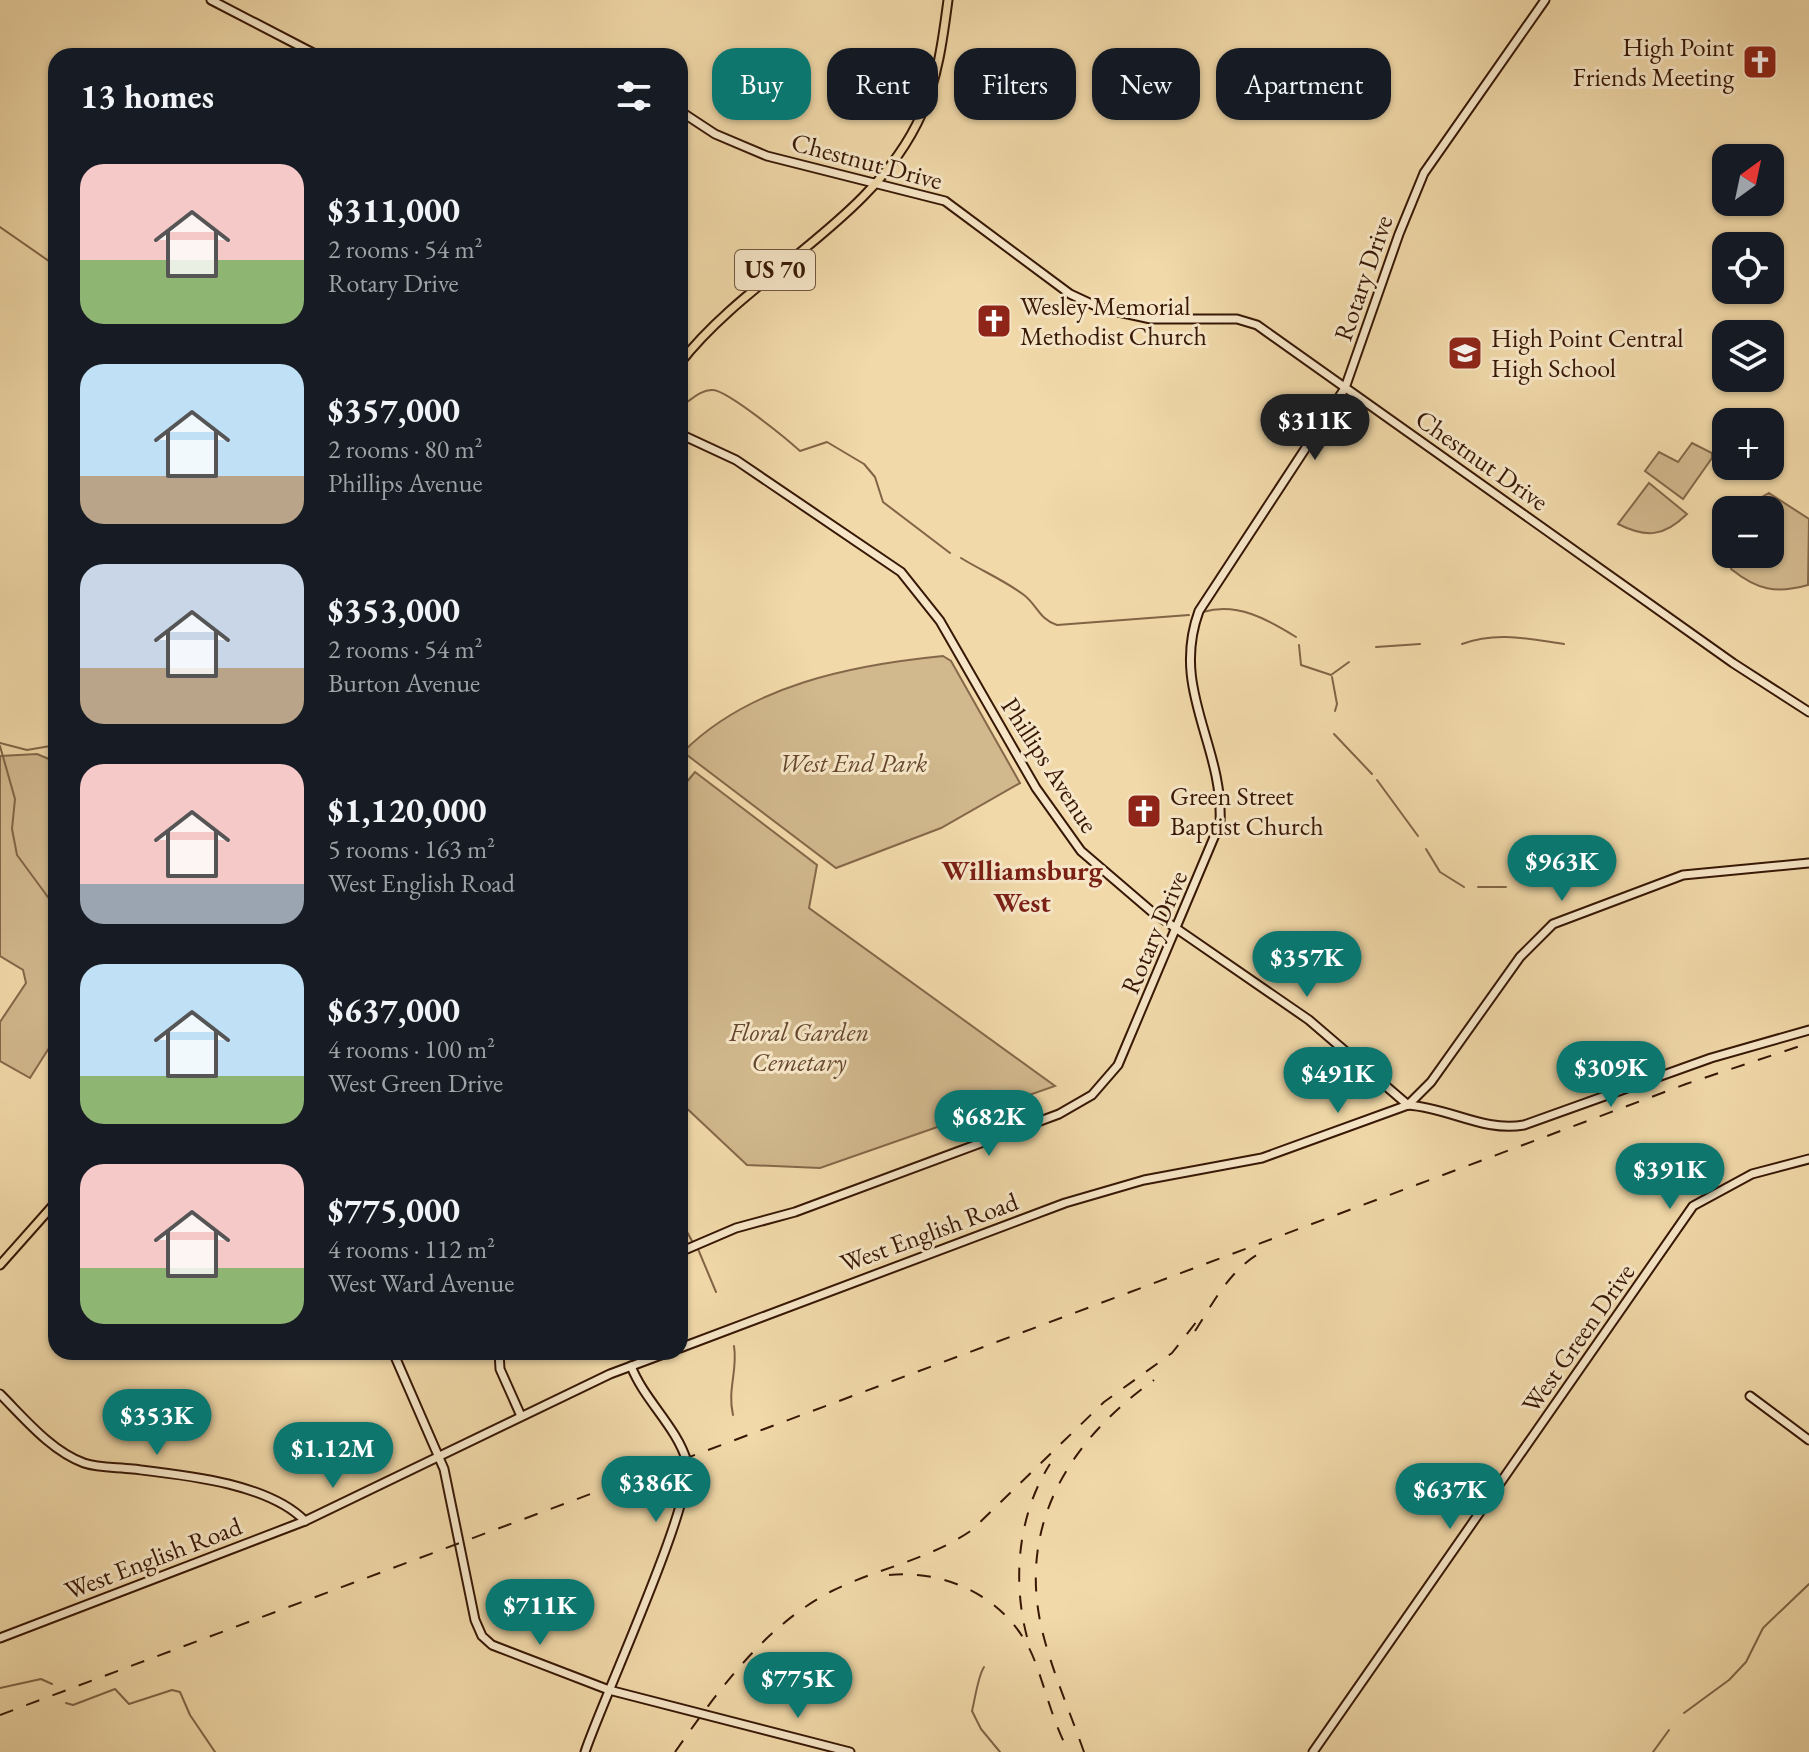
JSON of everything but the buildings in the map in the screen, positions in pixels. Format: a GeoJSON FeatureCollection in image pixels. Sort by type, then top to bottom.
{"type":"FeatureCollection","features":[{"type":"Feature","properties":{"kind":"main road","name":"US 70"},"geometry":{"type":"LineString","coordinates":[[688,354],[727,311],[848,212],[876,183],[922,114],[934,80],[948,0]]}},
{"type":"Feature","properties":{"kind":"main road"},"geometry":{"type":"LineString","coordinates":[[0,1265],[48,1211]]}},
{"type":"Feature","properties":{"kind":"street"},"geometry":{"type":"LineString","coordinates":[[211,0],[304,48]]}},
{"type":"Feature","properties":{"kind":"street","name":"Rotary Drive"},"geometry":{"type":"LineString","coordinates":[[688,1249],[736,1228],[795,1212],[1009,1134],[1080,1104],[1098,1090],[1118,1065],[1220,823],[1219,791],[1190,681],[1194,626],[1204,601],[1345,388],[1424,173],[1545,0]]}},
{"type":"Feature","properties":{"kind":"street","name":"Chestnut Drive"},"geometry":{"type":"LineString","coordinates":[[688,116],[715,134],[750,150],[956,207],[1086,303],[1151,319],[1246,321],[1733,663],[1809,712]]}},
{"type":"Feature","properties":{"kind":"street","name":"Phillips Avenue"},"geometry":{"type":"LineString","coordinates":[[688,438],[736,460],[901,572],[940,621],[1036,788],[1081,851],[1111,879],[1176,928],[1309,1020],[1408,1105]]}},
{"type":"Feature","properties":{"kind":"street","name":"West English Road"},"geometry":{"type":"LineString","coordinates":[[688,1345],[1065,1203],[1144,1180],[1262,1158],[1408,1105],[1431,1082],[1520,957],[1553,924],[1683,875],[1809,863]]}},
{"type":"Feature","properties":{"kind":"street"},"geometry":{"type":"LineString","coordinates":[[1408,1105],[1432,1106],[1496,1128],[1524,1125],[1711,1058],[1809,1030]]}},
{"type":"Feature","properties":{"kind":"street"},"geometry":{"type":"LineString","coordinates":[[1431,1082],[1429,1098],[1432,1106]]}},
{"type":"Feature","properties":{"kind":"street","name":"West Green Drive"},"geometry":{"type":"LineString","coordinates":[[1313,1752],[1693,1206],[1752,1174],[1809,1159]]}},
{"type":"Feature","properties":{"kind":"street"},"geometry":{"type":"LineString","coordinates":[[397,1360],[440,1456],[475,1620],[482,1636],[503,1650],[609,1690],[850,1752]]}},
{"type":"Feature","properties":{"kind":"street"},"geometry":{"type":"LineString","coordinates":[[499,1360],[500,1369],[521,1416]]}},
{"type":"Feature","properties":{"kind":"street","name":"West English Road"},"geometry":{"type":"LineString","coordinates":[[0,1638],[305,1521],[521,1416],[647,1360]]}},
{"type":"Feature","properties":{"kind":"street"},"geometry":{"type":"LineString","coordinates":[[585,1752],[674,1521],[688,1471],[682,1452],[631,1366]]}},
{"type":"Feature","properties":{"kind":"street"},"geometry":{"type":"LineString","coordinates":[[0,1394],[59,1449],[84,1463],[201,1478],[271,1498],[305,1521]]}},
{"type":"Feature","properties":{"kind":"street"},"geometry":{"type":"LineString","coordinates":[[1750,1396],[1809,1440]]}},
{"type":"Feature","properties":{"kind":"green space"},"geometry":{"type":"Polygon","coordinates":[[[1692,443],[1712,453],[1712,458],[1683,499],[1645,471],[1659,452],[1678,462],[1692,443]]]}},
{"type":"Feature","properties":{"kind":"green space"},"geometry":{"type":"Polygon","coordinates":[[[1649,483],[1687,514],[1679,522],[1654,533],[1637,532],[1618,524],[1649,483]]]}},
{"type":"Feature","properties":{"kind":"green space"},"geometry":{"type":"Polygon","coordinates":[[[1784,503],[1809,519],[1808,585],[1767,588],[1750,582],[1731,569],[1784,568],[1784,503]]]}},
{"type":"Feature","properties":{"kind":"green space","name":"West End Park"},"geometry":{"type":"Polygon","coordinates":[[[943,656],[951,661],[1020,783],[941,828],[836,868],[688,756],[688,748],[710,729],[739,710],[771,695],[838,673],[943,656]]]}},
{"type":"Feature","properties":{"kind":"green space"},"geometry":{"type":"Polygon","coordinates":[[[37,754],[48,759],[48,1050],[30,1078],[0,1061],[0,1022],[26,983],[23,970],[0,956],[0,756],[37,754]]]}},
{"type":"Feature","properties":{"kind":"green space","name":"Floral Garden Cemetary"},"geometry":{"type":"Polygon","coordinates":[[[695,772],[817,865],[809,908],[1055,1086],[820,1168],[747,1165],[688,1110],[688,780],[695,772]]]}},
{"type":"Feature","properties":{"kind":"waterway"},"geometry":{"type":"LineString","coordinates":[[0,227],[48,260]]}},
{"type":"Feature","properties":{"kind":"waterway"},"geometry":{"type":"LineString","coordinates":[[688,401],[709,390],[721,392],[800,451],[827,442],[864,464],[875,477],[883,502],[950,553]]}},
{"type":"Feature","properties":{"kind":"waterway"},"geometry":{"type":"LineString","coordinates":[[961,558],[1016,590],[1046,620],[1057,625],[1189,615]]}},
{"type":"Feature","properties":{"kind":"waterway"},"geometry":{"type":"LineString","coordinates":[[1203,612],[1216,609],[1240,611],[1263,619],[1296,637]]}},
{"type":"Feature","properties":{"kind":"waterway"},"geometry":{"type":"LineString","coordinates":[[1462,644],[1500,637],[1564,644]]}},
{"type":"Feature","properties":{"kind":"waterway"},"geometry":{"type":"LineString","coordinates":[[1376,647],[1420,644]]}},
{"type":"Feature","properties":{"kind":"waterway"},"geometry":{"type":"LineString","coordinates":[[1299,645],[1301,665],[1331,675],[1349,662]]}},
{"type":"Feature","properties":{"kind":"waterway"},"geometry":{"type":"LineString","coordinates":[[1332,677],[1337,704],[1335,711]]}},
{"type":"Feature","properties":{"kind":"waterway"},"geometry":{"type":"LineString","coordinates":[[1334,734],[1372,774]]}},
{"type":"Feature","properties":{"kind":"waterway"},"geometry":{"type":"LineString","coordinates":[[0,743],[27,750],[48,746]]}},
{"type":"Feature","properties":{"kind":"waterway"},"geometry":{"type":"LineString","coordinates":[[0,746],[15,799],[12,829],[17,855],[48,897]]}},
{"type":"Feature","properties":{"kind":"waterway"},"geometry":{"type":"LineString","coordinates":[[1377,780],[1418,836]]}},
{"type":"Feature","properties":{"kind":"waterway"},"geometry":{"type":"LineString","coordinates":[[1426,849],[1440,872],[1464,887]]}},
{"type":"Feature","properties":{"kind":"waterway"},"geometry":{"type":"LineString","coordinates":[[1478,887],[1506,887]]}},
{"type":"Feature","properties":{"kind":"waterway"},"geometry":{"type":"LineString","coordinates":[[688,1234],[692,1241]]}},
{"type":"Feature","properties":{"kind":"waterway"},"geometry":{"type":"LineString","coordinates":[[698,1249],[716,1292]]}},
{"type":"Feature","properties":{"kind":"waterway"},"geometry":{"type":"LineString","coordinates":[[733,1415],[734,1346]]}},
{"type":"Feature","properties":{"kind":"waterway"},"geometry":{"type":"LineString","coordinates":[[1684,1713],[1729,1680],[1746,1662],[1763,1628],[1809,1584]]}},
{"type":"Feature","properties":{"kind":"waterway"},"geometry":{"type":"LineString","coordinates":[[984,1667],[972,1711],[981,1729],[1000,1752]]}},
{"type":"Feature","properties":{"kind":"waterway"},"geometry":{"type":"LineString","coordinates":[[0,1688],[41,1679],[52,1684]]}},
{"type":"Feature","properties":{"kind":"waterway"},"geometry":{"type":"LineString","coordinates":[[66,1703],[73,1705],[115,1689],[129,1704],[172,1690],[180,1692],[190,1715],[215,1752]]}},
{"type":"Feature","properties":{"kind":"waterway"},"geometry":{"type":"LineString","coordinates":[[1653,1752],[1669,1730]]}},
{"type":"Feature","properties":{"kind":"railway"},"geometry":{"type":"LineString","coordinates":[[0,1715],[1686,1084],[1809,1043]]}},
{"type":"Feature","properties":{"kind":"railway"},"geometry":{"type":"LineString","coordinates":[[1195,1331],[1234,1274],[1268,1249]]}},
{"type":"Feature","properties":{"kind":"railway"},"geometry":{"type":"LineString","coordinates":[[675,1752],[726,1683],[785,1622],[832,1591],[938,1549],[972,1530],[1104,1402],[1172,1353],[1197,1321]]}},
{"type":"Feature","properties":{"kind":"railway"},"geometry":{"type":"LineString","coordinates":[[1084,1752],[1042,1630],[1036,1591],[1037,1555],[1044,1520],[1057,1488],[1075,1458],[1098,1429],[1154,1380]]}},
{"type":"Feature","properties":{"kind":"railway"},"geometry":{"type":"LineString","coordinates":[[1027,1637],[1020,1593],[1021,1548],[1031,1504],[1050,1464]]}},
{"type":"Feature","properties":{"kind":"railway"},"geometry":{"type":"LineString","coordinates":[[889,1575],[934,1577],[976,1593],[994,1605],[1024,1638],[1069,1752]]}},
{"type":"Feature","properties":{"kind":"place","name":"High Point Friends Meeting"},"geometry":{"type":"Point","coordinates":[1760,62]}},
{"type":"Feature","properties":{"kind":"place","name":"Wesley Memorial Methodist Church"},"geometry":{"type":"Point","coordinates":[994,321]}},
{"type":"Feature","properties":{"kind":"place","name":"High Point Central High School"},"geometry":{"type":"Point","coordinates":[1465,353]}},
{"type":"Feature","properties":{"kind":"place","name":"Green Street Baptist Church"},"geometry":{"type":"Point","coordinates":[1144,811]}},
{"type":"Feature","properties":{"kind":"district","name":"Williamsburg West"},"geometry":{"type":"Point","coordinates":[1022,886]}}]}
